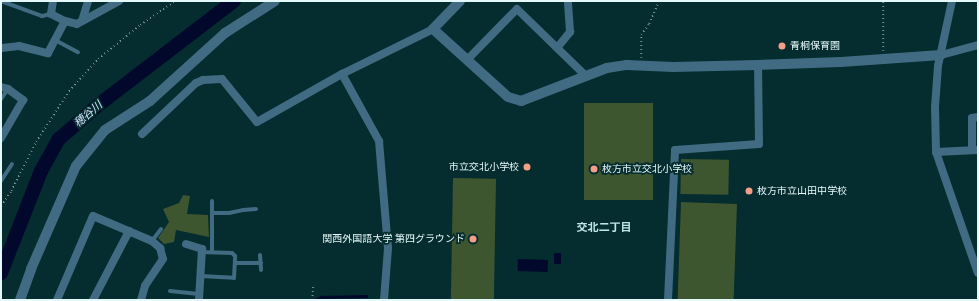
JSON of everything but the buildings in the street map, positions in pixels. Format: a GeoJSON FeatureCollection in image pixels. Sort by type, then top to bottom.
{"type":"FeatureCollection","features":[{"type":"Feature","properties":{"kind":"street"},"geometry":{"type":"LineString","coordinates":[[53,1],[51,14],[65,21],[77,24],[119,1]]}},
{"type":"Feature","properties":{"kind":"street"},"geometry":{"type":"LineString","coordinates":[[82,21],[88,1]]}},
{"type":"Feature","properties":{"kind":"street"},"geometry":{"type":"LineString","coordinates":[[20,300],[31,269],[76,166],[105,130],[150,101],[225,33],[274,1]]}},
{"type":"Feature","properties":{"kind":"street"},"geometry":{"type":"LineString","coordinates":[[142,134],[196,83],[203,80],[222,79],[257,122],[342,74],[433,29],[460,1]]}},
{"type":"Feature","properties":{"kind":"street"},"geometry":{"type":"LineString","coordinates":[[557,48],[570,32],[568,1]]}},
{"type":"Feature","properties":{"kind":"street"},"geometry":{"type":"LineString","coordinates":[[952,1],[938,66],[935,107],[936,152],[978,273]]}},
{"type":"Feature","properties":{"kind":"street"},"geometry":{"type":"LineString","coordinates":[[468,60],[516,9],[586,76]]}},
{"type":"Feature","properties":{"kind":"street"},"geometry":{"type":"LineString","coordinates":[[1,48],[19,46],[48,53],[65,21]]}},
{"type":"Feature","properties":{"kind":"street"},"geometry":{"type":"LineString","coordinates":[[433,29],[508,97],[521,101],[607,68],[882,59],[941,55],[978,45]]}},
{"type":"Feature","properties":{"kind":"street"},"geometry":{"type":"LineString","coordinates":[[668,300],[675,150],[759,144],[758,64]]}},
{"type":"Feature","properties":{"kind":"street"},"geometry":{"type":"LineString","coordinates":[[342,74],[379,141],[388,248],[384,300]]}},
{"type":"Feature","properties":{"kind":"street"},"geometry":{"type":"LineString","coordinates":[[1,138],[24,100],[4,88]]}},
{"type":"Feature","properties":{"kind":"street"},"geometry":{"type":"LineString","coordinates":[[936,152],[975,150],[972,118],[978,117]]}},
{"type":"Feature","properties":{"kind":"street"},"geometry":{"type":"LineString","coordinates":[[57,300],[93,216],[152,241],[160,248],[163,259],[145,286],[141,300]]}},
{"type":"Feature","properties":{"kind":"street"},"geometry":{"type":"LineString","coordinates":[[93,300],[129,232]]}},
{"type":"Feature","properties":{"kind":"street"},"geometry":{"type":"LineString","coordinates":[[186,244],[202,249],[199,297]]}},
{"type":"Feature","properties":{"kind":"lane"},"geometry":{"type":"LineString","coordinates":[[1,1],[42,16],[51,14]]}},
{"type":"Feature","properties":{"kind":"lane"},"geometry":{"type":"LineString","coordinates":[[55,40],[78,52]]}},
{"type":"Feature","properties":{"kind":"lane"},"geometry":{"type":"LineString","coordinates":[[1,99],[4,88]]}},
{"type":"Feature","properties":{"kind":"lane"},"geometry":{"type":"LineString","coordinates":[[1,181],[12,164]]}},
{"type":"Feature","properties":{"kind":"lane"},"geometry":{"type":"LineString","coordinates":[[212,201],[212,252]]}},
{"type":"Feature","properties":{"kind":"lane"},"geometry":{"type":"LineString","coordinates":[[212,213],[229,213],[256,209]]}},
{"type":"Feature","properties":{"kind":"lane"},"geometry":{"type":"LineString","coordinates":[[152,241],[161,229]]}},
{"type":"Feature","properties":{"kind":"lane"},"geometry":{"type":"LineString","coordinates":[[200,276],[234,278],[235,263],[235,256],[232,253],[201,252]]}},
{"type":"Feature","properties":{"kind":"lane"},"geometry":{"type":"LineString","coordinates":[[260,255],[261,270]]}},
{"type":"Feature","properties":{"kind":"lane"},"geometry":{"type":"LineString","coordinates":[[235,263],[261,263]]}},
{"type":"Feature","properties":{"kind":"lane"},"geometry":{"type":"LineString","coordinates":[[170,291],[199,297]]}},
{"type":"Feature","properties":{"kind":"path"},"geometry":{"type":"LineString","coordinates":[[1,206],[11,191],[36,142],[69,90],[103,55],[140,25],[175,1]]}},
{"type":"Feature","properties":{"kind":"path"},"geometry":{"type":"LineString","coordinates":[[641,66],[641,35],[649,24],[659,1]]}},
{"type":"Feature","properties":{"kind":"path"},"geometry":{"type":"LineString","coordinates":[[882,59],[883,1]]}},
{"type":"Feature","properties":{"kind":"path"},"geometry":{"type":"LineString","coordinates":[[312,300],[313,285]]}},
{"type":"Feature","properties":{"kind":"green space"},"geometry":{"type":"Polygon","coordinates":[[[584,103],[653,103],[653,200],[584,200],[584,103]]]}},
{"type":"Feature","properties":{"kind":"green space"},"geometry":{"type":"Polygon","coordinates":[[[681,159],[729,160],[728,195],[680,194],[681,159]]]}},
{"type":"Feature","properties":{"kind":"green space","name":"関西外国語大学 第四グラウンド"},"geometry":{"type":"Polygon","coordinates":[[[453,178],[496,179],[494,300],[451,300],[453,178]]]}},
{"type":"Feature","properties":{"kind":"green space"},"geometry":{"type":"Polygon","coordinates":[[[183,195],[190,196],[187,214],[208,215],[209,237],[176,230],[174,242],[164,244],[158,238],[169,222],[163,209],[179,203],[183,195]]]}},
{"type":"Feature","properties":{"kind":"green space"},"geometry":{"type":"Polygon","coordinates":[[[681,202],[737,204],[734,300],[678,300],[681,202]]]}},
{"type":"Feature","properties":{"kind":"water"},"geometry":{"type":"Polygon","coordinates":[[[554,253],[561,253],[561,264],[554,264],[554,253]]]}},
{"type":"Feature","properties":{"kind":"water"},"geometry":{"type":"Polygon","coordinates":[[[518,259],[548,260],[548,272],[518,271],[518,259]]]}},
{"type":"Feature","properties":{"kind":"waterway","name":"穂谷川"},"geometry":{"type":"LineString","coordinates":[[1,273],[41,171],[59,139],[97,106],[234,1]]}},
{"type":"Feature","properties":{"kind":"waterway"},"geometry":{"type":"LineString","coordinates":[[315,300],[321,297],[366,296]]}},
{"type":"Feature","properties":{"kind":"place","name":"青桐保育園"},"geometry":{"type":"Point","coordinates":[782,46]}},
{"type":"Feature","properties":{"kind":"place","name":"市立交北小学校"},"geometry":{"type":"Point","coordinates":[527,167]}},
{"type":"Feature","properties":{"kind":"place","name":"枚方市立交北小学校"},"geometry":{"type":"Point","coordinates":[594,169]}},
{"type":"Feature","properties":{"kind":"place","name":"枚方市立山田中学校"},"geometry":{"type":"Point","coordinates":[749,191]}},
{"type":"Feature","properties":{"kind":"place","name":"関西外国語大学 第四グラウンド"},"geometry":{"type":"Point","coordinates":[473,239]}},
{"type":"Feature","properties":{"kind":"district","name":"交北二丁目"},"geometry":{"type":"Point","coordinates":[604,227]}}]}
